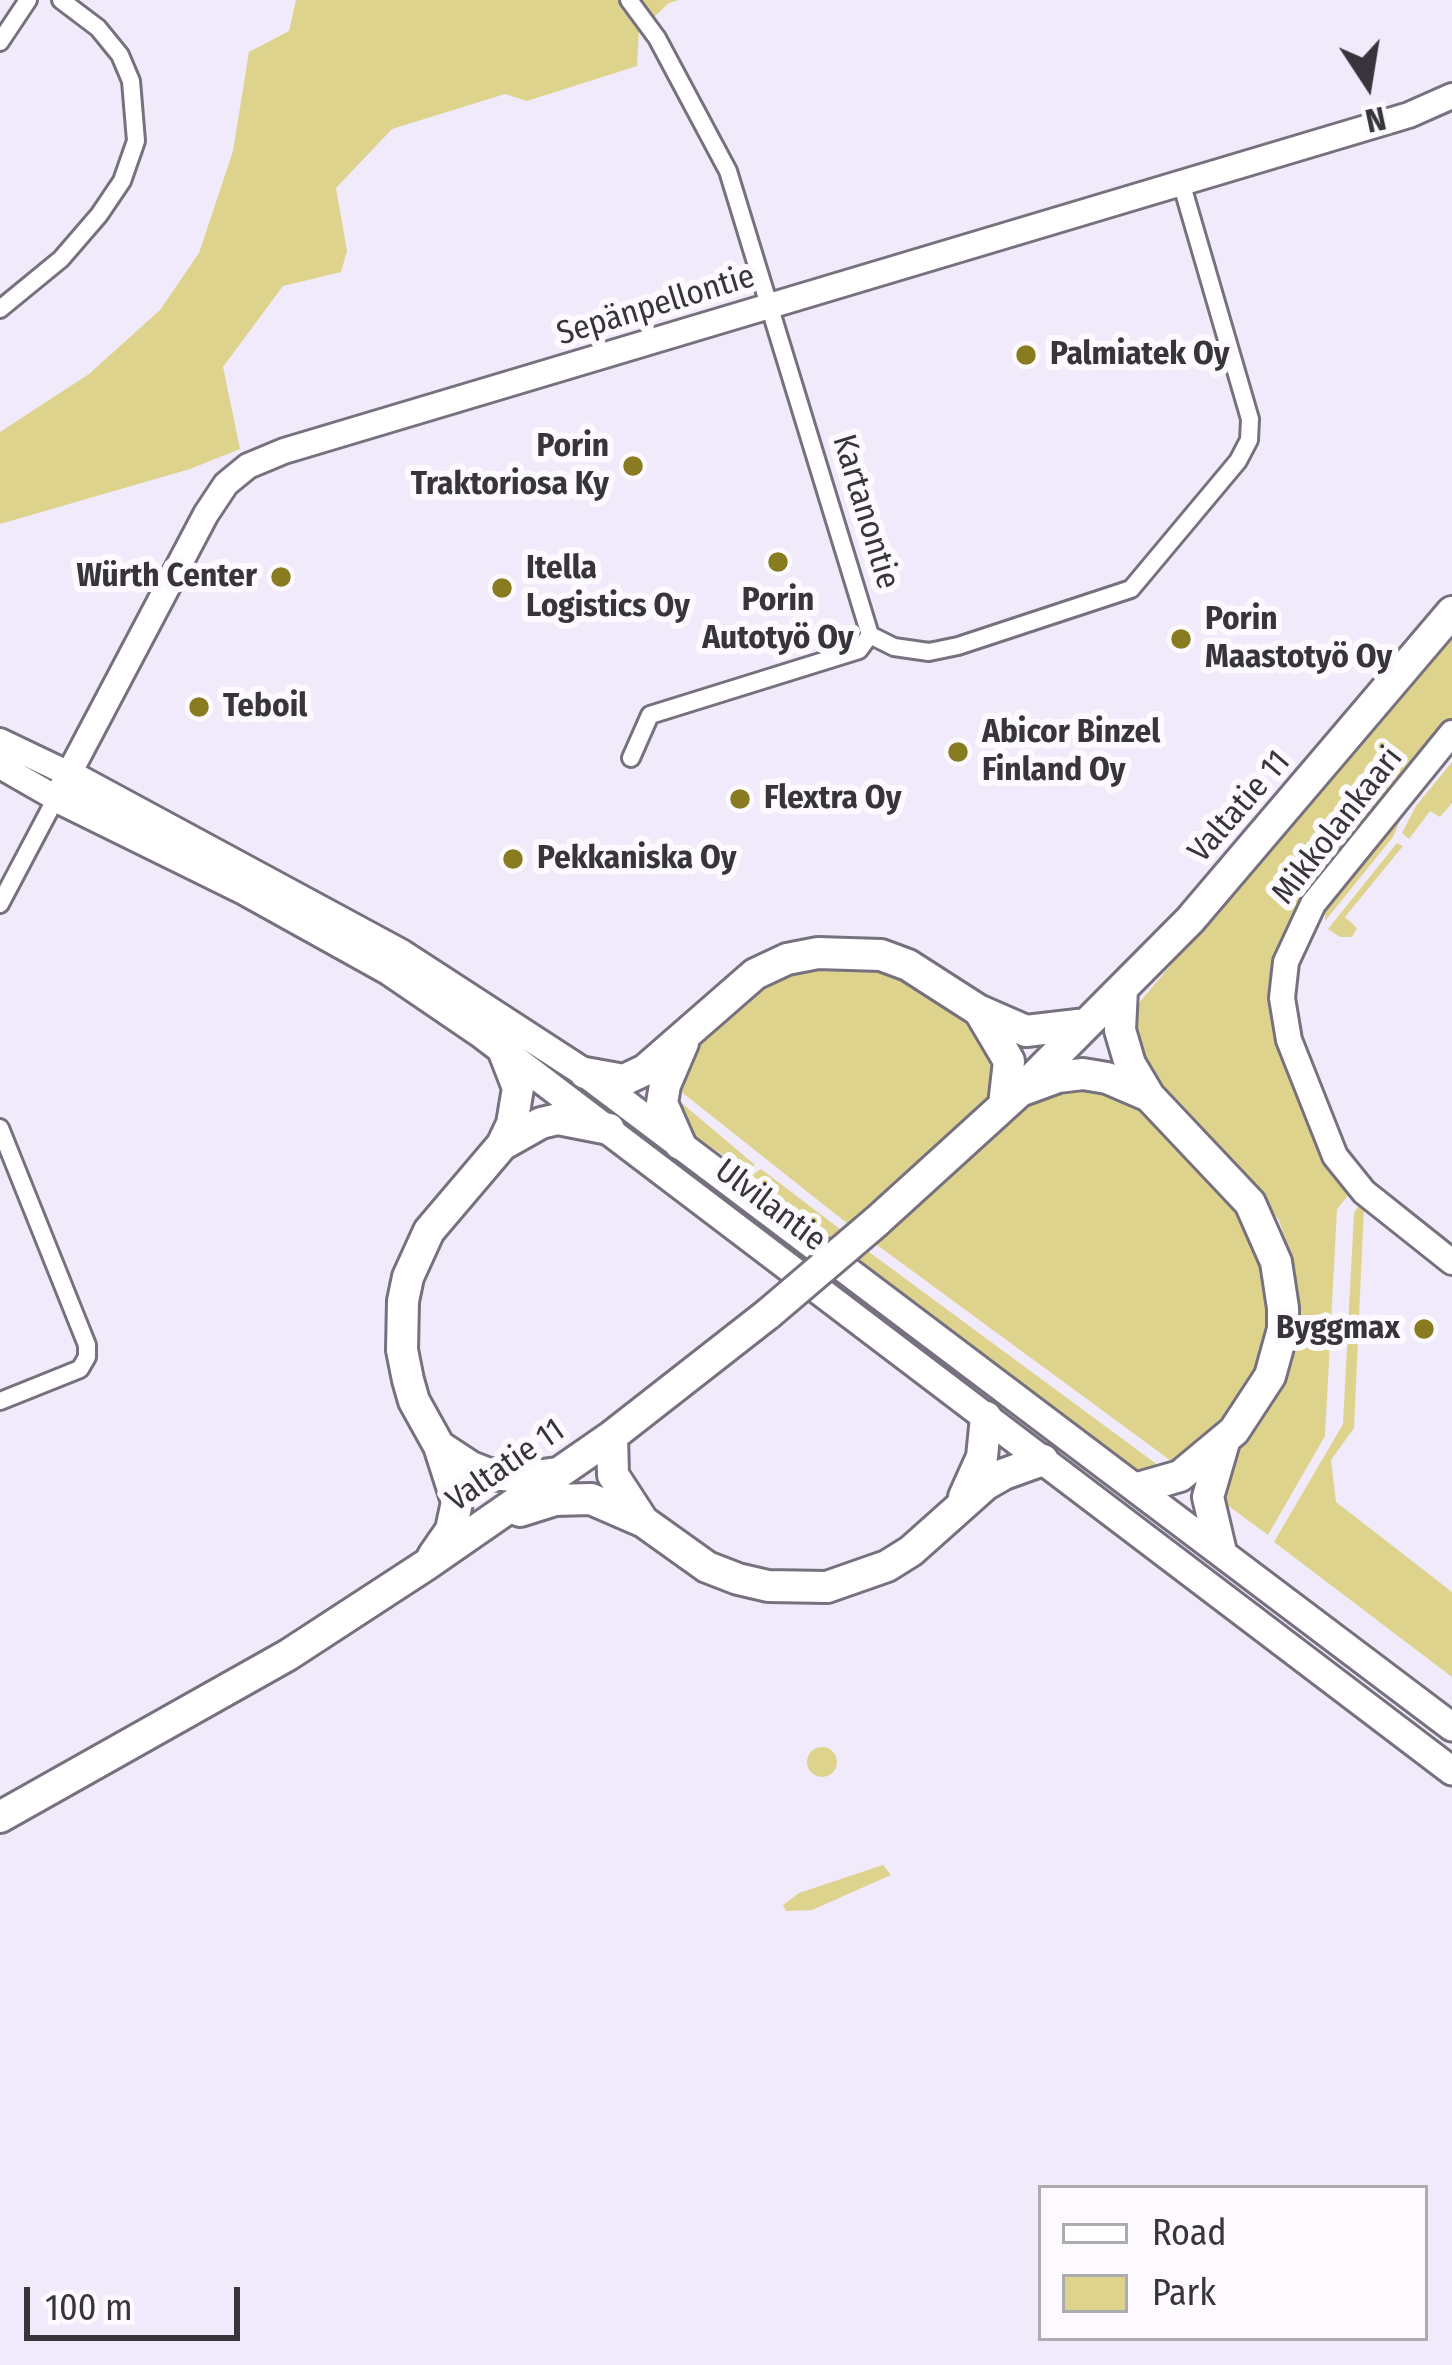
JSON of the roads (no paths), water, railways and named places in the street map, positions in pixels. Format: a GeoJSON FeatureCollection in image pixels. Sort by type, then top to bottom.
{"type":"FeatureCollection","features":[{"type":"Feature","properties":{"kind":"highway","name":"Valtatie 11"},"geometry":{"type":"LineString","coordinates":[[0,1817],[288,1655],[426,1565],[612,1436],[768,1314],[1012,1098],[1122,989],[1247,855],[1452,612]]}},
{"type":"Feature","properties":{"kind":"highway"},"geometry":{"type":"LineString","coordinates":[[585,1073],[624,1080],[646,1070],[755,974],[787,958],[818,952],[881,955],[908,965],[978,1010],[1026,1030],[1044,1032],[1086,1024]]}},
{"type":"Feature","properties":{"kind":"highway"},"geometry":{"type":"LineString","coordinates":[[1122,989],[1123,1047],[1149,1096],[1250,1203],[1270,1243],[1283,1307],[1279,1352],[1259,1396],[1224,1442],[1180,1476],[1138,1488]]}},
{"type":"Feature","properties":{"kind":"highway"},"geometry":{"type":"LineString","coordinates":[[978,1010],[1009,1061],[1012,1098],[1058,1077],[1083,1075],[1107,1078],[1149,1096]]}},
{"type":"Feature","properties":{"kind":"highway"},"geometry":{"type":"LineString","coordinates":[[680,1144],[662,1102],[686,1037]]}},
{"type":"Feature","properties":{"kind":"highway"},"geometry":{"type":"LineString","coordinates":[[426,1565],[451,1530],[453,1485],[439,1446],[413,1401],[402,1350],[403,1301],[408,1277],[429,1231],[502,1144],[518,1105],[515,1074],[504,1052]]}},
{"type":"Feature","properties":{"kind":"highway"},"geometry":{"type":"LineString","coordinates":[[502,1144],[558,1119],[609,1129]]}},
{"type":"Feature","properties":{"kind":"highway"},"geometry":{"type":"LineString","coordinates":[[961,1502],[982,1457],[986,1417]]}},
{"type":"Feature","properties":{"kind":"highway"},"geometry":{"type":"LineString","coordinates":[[612,1436],[613,1475],[644,1522]]}},
{"type":"Feature","properties":{"kind":"highway"},"geometry":{"type":"LineString","coordinates":[[1220,1548],[1208,1497],[1224,1442]]}},
{"type":"Feature","properties":{"kind":"highway"},"geometry":{"type":"LineString","coordinates":[[439,1446],[489,1474],[528,1477],[561,1472]]}},
{"type":"Feature","properties":{"kind":"highway"},"geometry":{"type":"LineString","coordinates":[[492,1521],[571,1498],[607,1504],[644,1522],[707,1567],[738,1580],[826,1587],[887,1566],[911,1551],[961,1502],[1004,1474],[1043,1460]]}},
{"type":"Feature","properties":{"kind":"main road","name":"Ulvilantie"},"geometry":{"type":"LineString","coordinates":[[63,786],[389,971],[504,1052],[1452,1771]]}},
{"type":"Feature","properties":{"kind":"main road","name":"Ulvilantie"},"geometry":{"type":"LineString","coordinates":[[63,786],[402,953],[585,1073],[1452,1727]]}},
{"type":"Feature","properties":{"kind":"street"},"geometry":{"type":"LineString","coordinates":[[0,42],[28,0]]}},
{"type":"Feature","properties":{"kind":"street"},"geometry":{"type":"LineString","coordinates":[[0,309],[61,259],[99,215],[122,182],[136,141],[131,81],[120,55],[98,28],[61,0]]}},
{"type":"Feature","properties":{"kind":"street","name":"Kartanontie"},"geometry":{"type":"LineString","coordinates":[[629,0],[657,38],[728,171],[870,635],[894,647],[929,652],[1007,632],[1131,590],[1238,461],[1249,440],[1250,419],[1180,182]]}},
{"type":"Feature","properties":{"kind":"street","name":"Sepänpellontie"},"geometry":{"type":"LineString","coordinates":[[63,786],[206,514],[226,484],[248,466],[284,451],[1409,115],[1452,96]]}},
{"type":"Feature","properties":{"kind":"street"},"geometry":{"type":"LineString","coordinates":[[631,758],[650,715],[859,650],[870,635]]}},
{"type":"Feature","properties":{"kind":"street","name":"Mikkolankaari"},"geometry":{"type":"LineString","coordinates":[[1452,733],[1313,904],[1286,962],[1282,998],[1288,1040],[1335,1156],[1364,1192],[1452,1262]]}},
{"type":"Feature","properties":{"kind":"street","name":"Ulvilantie"},"geometry":{"type":"LineString","coordinates":[[0,741],[63,786]]}},
{"type":"Feature","properties":{"kind":"street","name":"Ulvilantie"},"geometry":{"type":"LineString","coordinates":[[0,766],[63,786]]}},
{"type":"Feature","properties":{"kind":"street"},"geometry":{"type":"LineString","coordinates":[[0,904],[63,786]]}},
{"type":"Feature","properties":{"kind":"street"},"geometry":{"type":"LineString","coordinates":[[0,1128],[87,1345],[80,1369],[0,1401]]}},
{"type":"Feature","properties":{"kind":"place","name":"Palmiatek Oy"},"geometry":{"type":"Point","coordinates":[1026,355]}},
{"type":"Feature","properties":{"kind":"place","name":"Porin Traktoriosa Ky"},"geometry":{"type":"Point","coordinates":[633,466]}},
{"type":"Feature","properties":{"kind":"place","name":"Porin Autotyö Oy"},"geometry":{"type":"Point","coordinates":[778,562]}},
{"type":"Feature","properties":{"kind":"place","name":"Würth Center"},"geometry":{"type":"Point","coordinates":[281,577]}},
{"type":"Feature","properties":{"kind":"place","name":"Itella Logistics Oy"},"geometry":{"type":"Point","coordinates":[502,588]}},
{"type":"Feature","properties":{"kind":"place","name":"Porin Maastotyö Oy"},"geometry":{"type":"Point","coordinates":[1181,639]}},
{"type":"Feature","properties":{"kind":"place","name":"Teboil"},"geometry":{"type":"Point","coordinates":[199,707]}},
{"type":"Feature","properties":{"kind":"place","name":"Abicor Binzel Finland Oy"},"geometry":{"type":"Point","coordinates":[958,752]}},
{"type":"Feature","properties":{"kind":"place","name":"Flextra Oy"},"geometry":{"type":"Point","coordinates":[740,799]}},
{"type":"Feature","properties":{"kind":"place","name":"Pekkaniska Oy"},"geometry":{"type":"Point","coordinates":[513,859]}},
{"type":"Feature","properties":{"kind":"place","name":"Byggmax"},"geometry":{"type":"Point","coordinates":[1424,1329]}}]}
